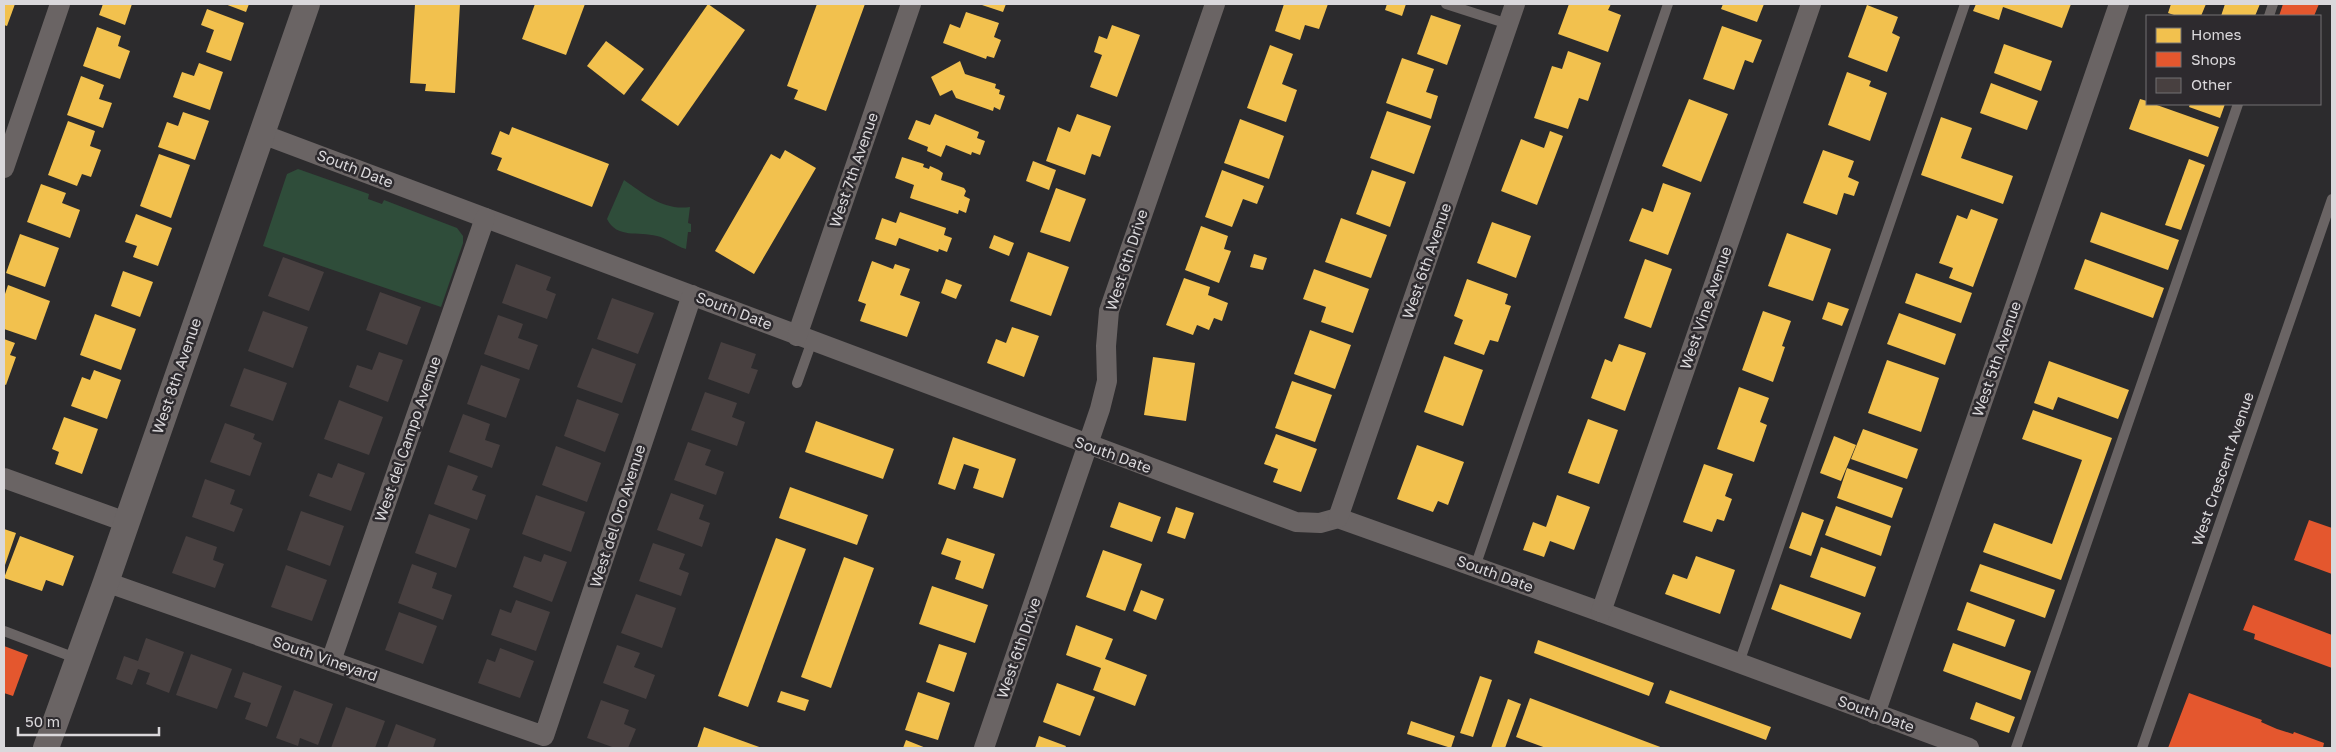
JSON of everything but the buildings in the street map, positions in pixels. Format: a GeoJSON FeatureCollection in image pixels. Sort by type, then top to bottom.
{"type":"FeatureCollection","features":[{"type":"Feature","properties":{"kind":"street"},"geometry":{"type":"LineString","coordinates":[[4,168],[60,4]]}},
{"type":"Feature","properties":{"kind":"street","name":"West 8th Avenue"},"geometry":{"type":"LineString","coordinates":[[46,748],[79,659],[307,4]]}},
{"type":"Feature","properties":{"kind":"street","name":"West 7th Avenue"},"geometry":{"type":"LineString","coordinates":[[804,338],[911,4]]}},
{"type":"Feature","properties":{"kind":"street","name":"West 6th Drive"},"geometry":{"type":"LineString","coordinates":[[984,748],[1089,446],[1107,381],[1106,346],[1109,311],[1215,4]]}},
{"type":"Feature","properties":{"kind":"street","name":"West 6th Avenue"},"geometry":{"type":"LineString","coordinates":[[1338,518],[1515,4]]}},
{"type":"Feature","properties":{"kind":"street","name":"West Vine Avenue"},"geometry":{"type":"LineString","coordinates":[[1601,612],[1811,4]]}},
{"type":"Feature","properties":{"kind":"street","name":"West 5th Avenue"},"geometry":{"type":"LineString","coordinates":[[1875,714],[2119,4]]}},
{"type":"Feature","properties":{"kind":"street","name":"South Date"},"geometry":{"type":"LineString","coordinates":[[262,134],[1089,446],[1296,522],[1320,524],[1338,518],[1601,612],[1969,748]]}},
{"type":"Feature","properties":{"kind":"street","name":"West del Campo Avenue"},"geometry":{"type":"LineString","coordinates":[[331,661],[485,218]]}},
{"type":"Feature","properties":{"kind":"street","name":"West del Oro Avenue"},"geometry":{"type":"LineString","coordinates":[[544,736],[692,295]]}},
{"type":"Feature","properties":{"kind":"street"},"geometry":{"type":"LineString","coordinates":[[4,478],[126,522]]}},
{"type":"Feature","properties":{"kind":"street","name":"South Vineyard"},"geometry":{"type":"LineString","coordinates":[[106,582],[544,736]]}},
{"type":"Feature","properties":{"kind":"lane"},"geometry":{"type":"LineString","coordinates":[[1446,4],[1508,24]]}},
{"type":"Feature","properties":{"kind":"lane"},"geometry":{"type":"LineString","coordinates":[[1475,567],[1668,4]]}},
{"type":"Feature","properties":{"kind":"lane"},"geometry":{"type":"LineString","coordinates":[[1738,663],[1965,4]]}},
{"type":"Feature","properties":{"kind":"lane"},"geometry":{"type":"LineString","coordinates":[[2016,748],[2238,105]]}},
{"type":"Feature","properties":{"kind":"lane","name":"West Crescent Avenue"},"geometry":{"type":"LineString","coordinates":[[2142,748],[2332,200]]}},
{"type":"Feature","properties":{"kind":"lane"},"geometry":{"type":"LineString","coordinates":[[797,383],[804,338]]}},
{"type":"Feature","properties":{"kind":"lane"},"geometry":{"type":"LineString","coordinates":[[4,631],[79,659]]}},
{"type":"Feature","properties":{"kind":"green space"},"geometry":{"type":"Polygon","coordinates":[[[298,169],[369,194],[368,199],[382,204],[384,200],[457,228],[463,236],[463,243],[441,307],[263,246],[287,174],[298,169]]]}},
{"type":"Feature","properties":{"kind":"green space"},"geometry":{"type":"Polygon","coordinates":[[[624,180],[647,196],[663,204],[681,208],[690,207],[688,223],[691,224],[691,232],[688,232],[686,249],[661,237],[622,232],[611,225],[607,219],[624,180]]]}}]}
